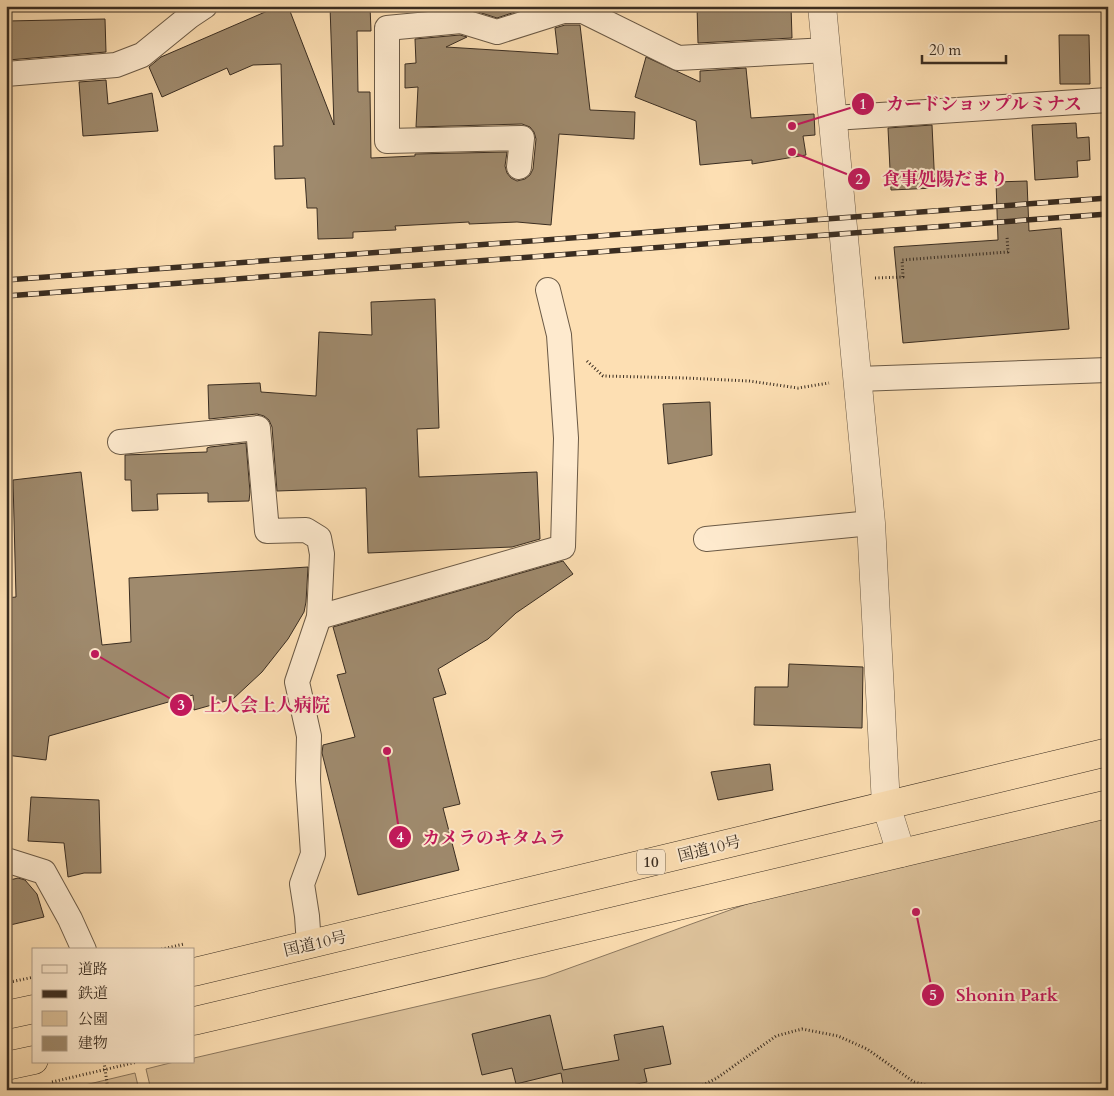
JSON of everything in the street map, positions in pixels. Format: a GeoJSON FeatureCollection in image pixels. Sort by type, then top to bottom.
{"type":"FeatureCollection","features":[{"type":"Feature","properties":{"kind":"highway","name":"国道10号"},"geometry":{"type":"LineString","coordinates":[[195,972],[1108,752]]}},
{"type":"Feature","properties":{"kind":"highway"},"geometry":{"type":"LineString","coordinates":[[195,1022],[1108,804]]}},
{"type":"Feature","properties":{"kind":"highway"},"geometry":{"type":"LineString","coordinates":[[6,1015],[32,1009]]}},
{"type":"Feature","properties":{"kind":"highway"},"geometry":{"type":"LineString","coordinates":[[6,1066],[32,1060]]}},
{"type":"Feature","properties":{"kind":"street"},"geometry":{"type":"LineString","coordinates":[[6,74],[124,62],[142,55],[204,6]]}},
{"type":"Feature","properties":{"kind":"street"},"geometry":{"type":"LineString","coordinates":[[822,6],[828,50],[871,522],[886,805],[901,853]]}},
{"type":"Feature","properties":{"kind":"street"},"geometry":{"type":"LineString","coordinates":[[519,166],[522,138],[387,141],[387,28],[459,14],[497,32],[563,11],[583,11],[678,58],[828,50]]}},
{"type":"Feature","properties":{"kind":"street"},"geometry":{"type":"LineString","coordinates":[[834,118],[1108,100]]}},
{"type":"Feature","properties":{"kind":"street"},"geometry":{"type":"LineString","coordinates":[[319,617],[563,547],[566,438],[560,335],[548,290]]}},
{"type":"Feature","properties":{"kind":"street"},"geometry":{"type":"LineString","coordinates":[[858,379],[1108,370]]}},
{"type":"Feature","properties":{"kind":"street"},"geometry":{"type":"LineString","coordinates":[[120,442],[258,428],[267,531],[306,530],[318,538],[322,554],[319,617],[297,682],[309,736],[308,780],[313,854],[302,884],[309,944]]}},
{"type":"Feature","properties":{"kind":"street"},"geometry":{"type":"LineString","coordinates":[[706,539],[871,522]]}},
{"type":"Feature","properties":{"kind":"street"},"geometry":{"type":"LineString","coordinates":[[6,860],[44,872],[70,919],[83,948]]}},
{"type":"Feature","properties":{"kind":"path"},"geometry":{"type":"LineString","coordinates":[[872,278],[903,278],[902,260],[1008,252],[1007,236]]}},
{"type":"Feature","properties":{"kind":"path"},"geometry":{"type":"LineString","coordinates":[[560,335],[603,376],[749,381],[798,388],[858,379]]}},
{"type":"Feature","properties":{"kind":"path"},"geometry":{"type":"LineString","coordinates":[[6,983],[32,977]]}},
{"type":"Feature","properties":{"kind":"path"},"geometry":{"type":"LineString","coordinates":[[693,1090],[717,1078],[776,1036],[802,1029],[838,1036],[868,1049],[914,1082],[946,1090]]}},
{"type":"Feature","properties":{"kind":"path"},"geometry":{"type":"LineString","coordinates":[[104,1064],[108,1090]]}},
{"type":"Feature","properties":{"kind":"path"},"geometry":{"type":"LineString","coordinates":[[48,1083],[129,1064]]}},
{"type":"Feature","properties":{"kind":"green space"},"geometry":{"type":"Polygon","coordinates":[[[1108,807],[1108,1090],[151,1090],[146,1069],[166,1064],[195,1064],[195,1058],[545,977],[904,847],[1108,807]]]}},
{"type":"Feature","properties":{"kind":"green space"},"geometry":{"type":"Polygon","coordinates":[[[135,1073],[139,1090],[64,1090],[135,1073]]]}},
{"type":"Feature","properties":{"kind":"building"},"geometry":{"type":"Polygon","coordinates":[[[279,6],[288,6],[334,125],[330,6],[370,6],[371,31],[357,31],[358,92],[370,92],[371,158],[415,156],[415,154],[507,152],[505,166],[507,173],[517,181],[525,179],[533,169],[536,139],[530,127],[522,124],[416,127],[418,87],[405,88],[405,64],[416,63],[415,39],[460,35],[467,37],[446,47],[558,54],[555,28],[565,25],[580,25],[590,110],[635,112],[634,139],[559,134],[551,225],[517,222],[469,224],[469,222],[395,226],[396,230],[353,232],[353,238],[318,239],[317,208],[307,208],[305,178],[275,179],[274,146],[283,146],[281,64],[253,65],[230,75],[227,68],[162,97],[149,67],[161,57],[279,6]]]}},
{"type":"Feature","properties":{"kind":"building"},"geometry":{"type":"Polygon","coordinates":[[[471,6],[533,6],[497,18],[472,10],[471,6]]]}},
{"type":"Feature","properties":{"kind":"building"},"geometry":{"type":"Polygon","coordinates":[[[697,6],[791,6],[792,38],[698,43],[697,6]]]}},
{"type":"Feature","properties":{"kind":"building"},"geometry":{"type":"Polygon","coordinates":[[[105,19],[106,52],[8,60],[7,21],[105,19]]]}},
{"type":"Feature","properties":{"kind":"building"},"geometry":{"type":"Polygon","coordinates":[[[1059,35],[1089,35],[1090,84],[1060,84],[1059,35]]]}},
{"type":"Feature","properties":{"kind":"building"},"geometry":{"type":"Polygon","coordinates":[[[646,57],[700,82],[700,71],[746,68],[751,118],[814,114],[815,135],[803,136],[806,155],[752,164],[752,160],[700,165],[696,121],[635,97],[646,57]]]}},
{"type":"Feature","properties":{"kind":"building"},"geometry":{"type":"Polygon","coordinates":[[[106,80],[108,104],[152,93],[158,131],[83,136],[79,82],[106,80]]]}},
{"type":"Feature","properties":{"kind":"building"},"geometry":{"type":"Polygon","coordinates":[[[1076,123],[1077,138],[1089,137],[1090,160],[1077,161],[1078,177],[1035,180],[1032,125],[1076,123]]]}},
{"type":"Feature","properties":{"kind":"building"},"geometry":{"type":"Polygon","coordinates":[[[932,125],[935,188],[891,190],[888,128],[932,125]]]}},
{"type":"Feature","properties":{"kind":"building"},"geometry":{"type":"Polygon","coordinates":[[[1027,181],[1029,231],[1061,228],[1069,329],[903,343],[894,247],[998,240],[996,182],[1027,181]]]}},
{"type":"Feature","properties":{"kind":"building"},"geometry":{"type":"Polygon","coordinates":[[[435,299],[439,428],[417,429],[419,477],[537,472],[540,539],[512,547],[368,553],[366,488],[277,491],[272,427],[269,420],[257,414],[209,419],[208,385],[260,383],[261,392],[316,396],[319,332],[372,335],[371,302],[435,299]]]}},
{"type":"Feature","properties":{"kind":"building"},"geometry":{"type":"Polygon","coordinates":[[[710,402],[712,455],[668,464],[663,404],[710,402]]]}},
{"type":"Feature","properties":{"kind":"building"},"geometry":{"type":"Polygon","coordinates":[[[246,443],[249,501],[208,502],[208,493],[157,494],[158,510],[132,511],[131,480],[125,480],[125,455],[207,452],[207,448],[210,447],[246,443]]]}},
{"type":"Feature","properties":{"kind":"building"},"geometry":{"type":"Polygon","coordinates":[[[81,472],[102,645],[131,642],[129,578],[308,567],[304,612],[288,639],[262,672],[233,699],[194,710],[193,695],[49,736],[46,760],[6,755],[6,598],[16,597],[13,480],[81,472]]]}},
{"type":"Feature","properties":{"kind":"building"},"geometry":{"type":"Polygon","coordinates":[[[563,561],[573,574],[516,613],[488,639],[438,669],[446,694],[433,698],[460,804],[443,808],[459,870],[358,895],[322,753],[323,745],[355,737],[337,675],[346,673],[333,627],[563,561]]]}},
{"type":"Feature","properties":{"kind":"building"},"geometry":{"type":"Polygon","coordinates":[[[789,664],[863,667],[862,728],[754,725],[755,687],[788,687],[789,664]]]}},
{"type":"Feature","properties":{"kind":"building"},"geometry":{"type":"Polygon","coordinates":[[[770,764],[773,790],[718,800],[711,772],[770,764]]]}},
{"type":"Feature","properties":{"kind":"building"},"geometry":{"type":"Polygon","coordinates":[[[31,797],[99,800],[101,873],[84,873],[68,877],[64,843],[28,841],[31,797]]]}},
{"type":"Feature","properties":{"kind":"building"},"geometry":{"type":"Polygon","coordinates":[[[18,878],[25,880],[37,894],[44,917],[6,926],[6,881],[18,878]]]}},
{"type":"Feature","properties":{"kind":"building"},"geometry":{"type":"Polygon","coordinates":[[[550,1015],[563,1070],[619,1060],[614,1035],[663,1026],[671,1064],[644,1069],[647,1082],[607,1090],[564,1090],[561,1073],[516,1084],[512,1068],[482,1075],[472,1034],[550,1015]]]}},
{"type":"Feature","properties":{"kind":"railway"},"geometry":{"type":"LineString","coordinates":[[6,280],[1108,198]]}},
{"type":"Feature","properties":{"kind":"railway"},"geometry":{"type":"LineString","coordinates":[[6,296],[1108,214]]}},
{"type":"Feature","properties":{"kind":"place","name":"カードショップルミナス"},"geometry":{"type":"Point","coordinates":[792,126]}},
{"type":"Feature","properties":{"kind":"place","name":"食事処陽だまり"},"geometry":{"type":"Point","coordinates":[792,152]}},
{"type":"Feature","properties":{"kind":"place","name":"上人会上人病院"},"geometry":{"type":"Point","coordinates":[95,654]}},
{"type":"Feature","properties":{"kind":"place","name":"カメラのキタムラ"},"geometry":{"type":"Point","coordinates":[387,751]}},
{"type":"Feature","properties":{"kind":"place","name":"Shonin Park"},"geometry":{"type":"Point","coordinates":[916,912]}}]}
